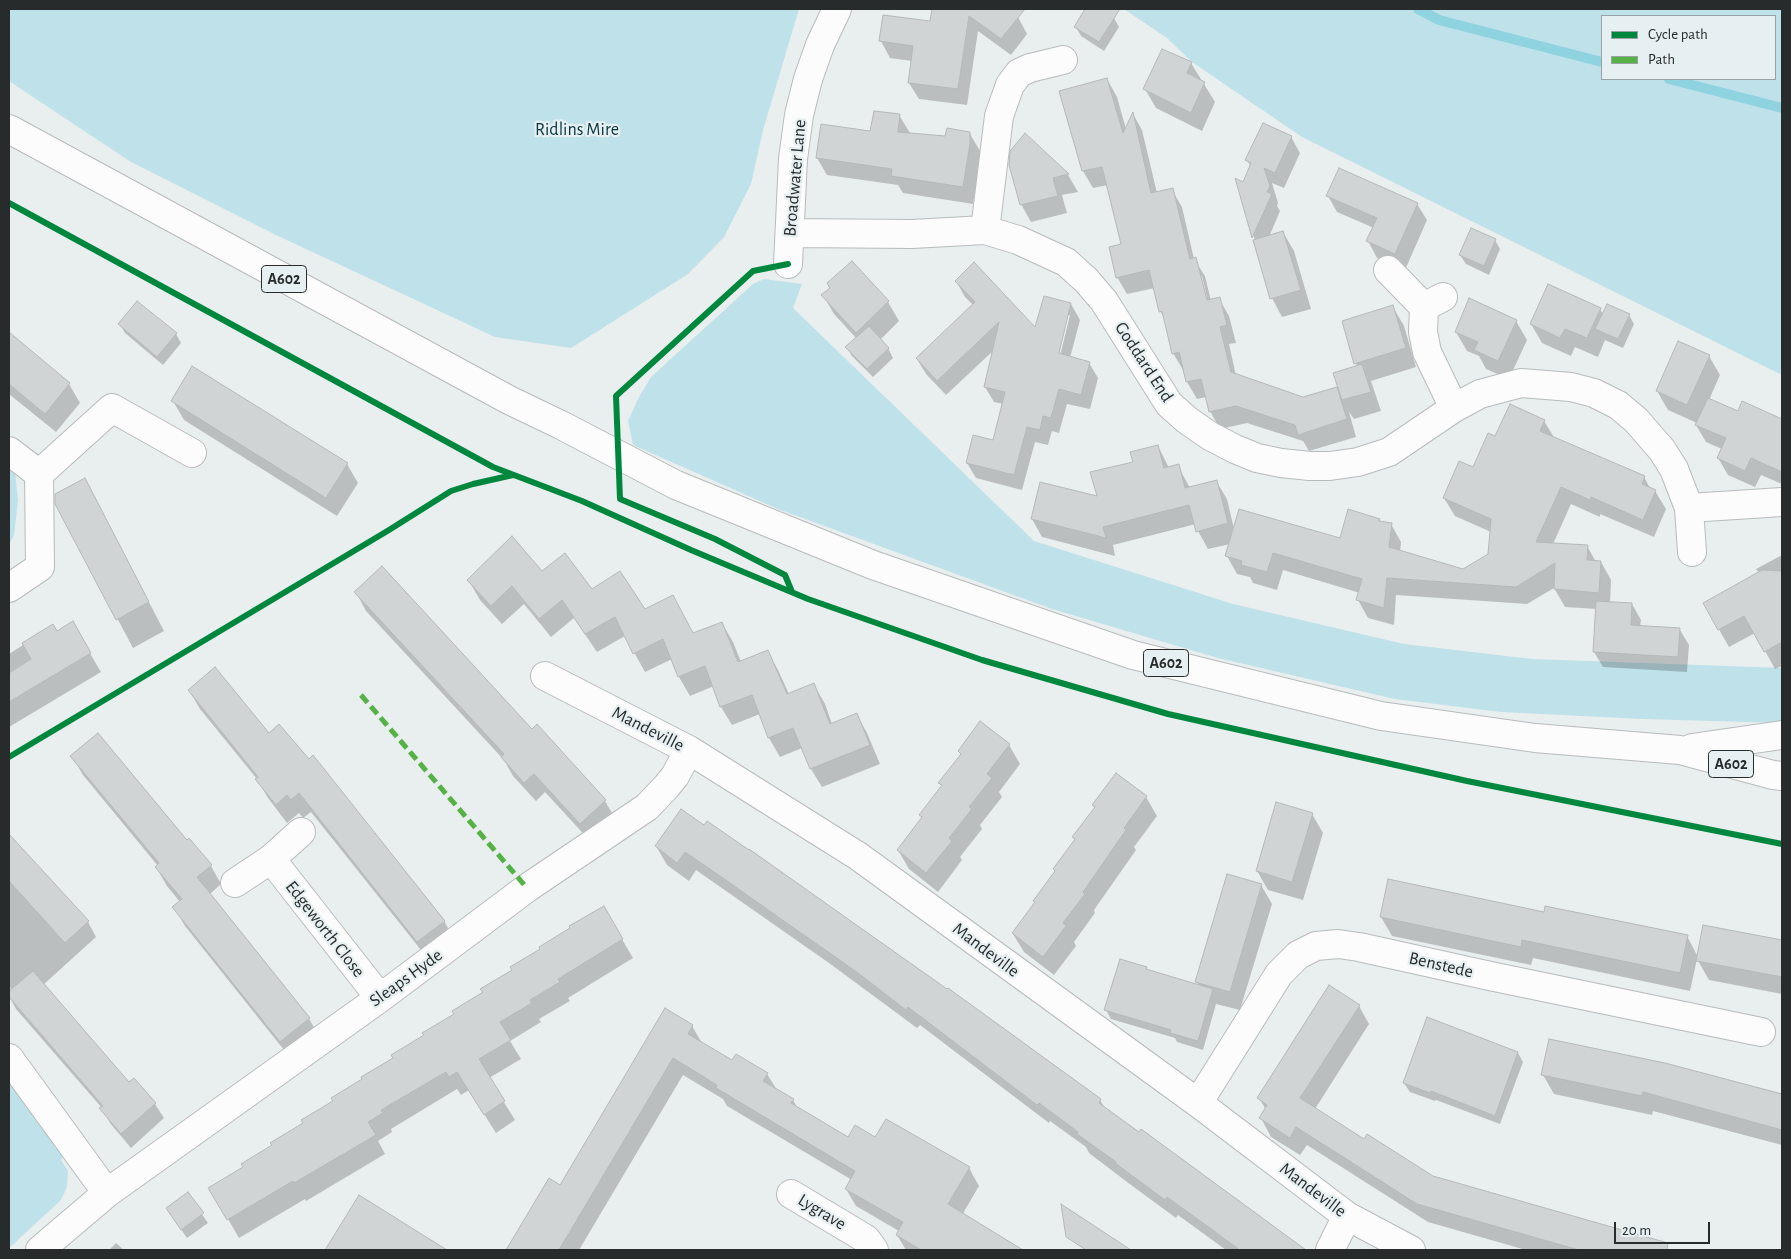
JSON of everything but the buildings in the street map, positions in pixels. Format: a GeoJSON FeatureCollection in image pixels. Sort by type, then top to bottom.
{"type":"FeatureCollection","features":[{"type":"Feature","properties":{"kind":"main road","name":"Broadwater Lane"},"geometry":{"type":"LineString","coordinates":[[788,264],[794,159],[799,115],[808,79],[820,45],[837,9]]}},
{"type":"Feature","properties":{"kind":"main road"},"geometry":{"type":"LineString","coordinates":[[985,230],[1000,116],[1010,85],[1020,73],[1030,68],[1063,60]]}},
{"type":"Feature","properties":{"kind":"main road","name":"A602"},"geometry":{"type":"LineString","coordinates":[[9,129],[500,396],[561,425],[676,485],[874,565],[1133,655],[1381,716],[1535,738],[1680,750],[1773,776],[1782,776]]}},
{"type":"Feature","properties":{"kind":"main road","name":"Goddard End"},"geometry":{"type":"LineString","coordinates":[[791,233],[912,234],[985,230],[1018,240],[1066,262],[1086,280],[1104,301],[1170,404],[1187,420],[1210,436],[1235,449],[1257,458],[1281,463],[1330,466],[1358,462],[1389,452],[1454,408],[1480,394],[1521,383],[1571,387],[1594,393],[1618,406],[1636,420],[1652,436],[1674,469],[1689,508],[1692,552]]}},
{"type":"Feature","properties":{"kind":"main road"},"geometry":{"type":"LineString","coordinates":[[1388,270],[1433,302],[1424,332],[1427,352],[1454,408]]}},
{"type":"Feature","properties":{"kind":"main road"},"geometry":{"type":"LineString","coordinates":[[9,588],[40,567],[39,474],[112,408],[192,453]]}},
{"type":"Feature","properties":{"kind":"main road"},"geometry":{"type":"LineString","coordinates":[[9,451],[39,474]]}},
{"type":"Feature","properties":{"kind":"main road"},"geometry":{"type":"LineString","coordinates":[[1689,508],[1782,502]]}},
{"type":"Feature","properties":{"kind":"main road","name":"Mandeville"},"geometry":{"type":"LineString","coordinates":[[545,676],[689,750],[858,856],[1198,1104],[1347,1216],[1411,1250]]}},
{"type":"Feature","properties":{"kind":"main road","name":"A602"},"geometry":{"type":"LineString","coordinates":[[1680,750],[1782,735]]}},
{"type":"Feature","properties":{"kind":"main road","name":"Sleaps Hyde"},"geometry":{"type":"LineString","coordinates":[[40,1250],[107,1193],[380,998],[527,888],[647,807],[675,776],[689,750]]}},
{"type":"Feature","properties":{"kind":"main road"},"geometry":{"type":"LineString","coordinates":[[235,883],[271,859],[301,832]]}},
{"type":"Feature","properties":{"kind":"main road","name":"Edgeworth Close"},"geometry":{"type":"LineString","coordinates":[[271,859],[380,998]]}},
{"type":"Feature","properties":{"kind":"main road","name":"Benstede"},"geometry":{"type":"LineString","coordinates":[[1198,1104],[1279,974],[1298,955],[1316,946],[1338,944],[1358,947],[1761,1032]]}},
{"type":"Feature","properties":{"kind":"main road"},"geometry":{"type":"LineString","coordinates":[[9,1058],[107,1193]]}},
{"type":"Feature","properties":{"kind":"main road","name":"Lygrave"},"geometry":{"type":"LineString","coordinates":[[791,1194],[866,1240],[874,1250]]}},
{"type":"Feature","properties":{"kind":"main road"},"geometry":{"type":"LineString","coordinates":[[1330,1250],[1347,1216]]}},
{"type":"Feature","properties":{"kind":"green space","name":"Ridlins Mire"},"geometry":{"type":"Polygon","coordinates":[[[9,9],[799,9],[763,130],[751,184],[724,237],[688,274],[571,348],[495,337],[276,235],[131,162],[9,81],[9,9]]]}},
{"type":"Feature","properties":{"kind":"green space"},"geometry":{"type":"Polygon","coordinates":[[[1124,9],[1782,9],[1782,375],[1302,137],[1192,62],[1167,38],[1124,9]]]}},
{"type":"Feature","properties":{"kind":"green space"},"geometry":{"type":"Polygon","coordinates":[[[764,279],[802,284],[793,308],[1034,541],[1233,604],[1404,644],[1532,659],[1782,668],[1782,723],[1501,712],[1395,699],[1218,658],[1052,609],[778,509],[633,445],[628,421],[651,377],[753,284],[764,279]]]}},
{"type":"Feature","properties":{"kind":"green space"},"geometry":{"type":"Polygon","coordinates":[[[9,468],[15,472],[18,500],[14,535],[9,545],[9,468]]]}},
{"type":"Feature","properties":{"kind":"green space"},"geometry":{"type":"Polygon","coordinates":[[[9,1080],[67,1148],[61,1160],[68,1171],[67,1187],[61,1200],[9,1248],[9,1080]]]}},
{"type":"Feature","properties":{"kind":"waterway"},"geometry":{"type":"LineString","coordinates":[[1418,9],[1439,20],[1601,62]]}},
{"type":"Feature","properties":{"kind":"waterway"},"geometry":{"type":"LineString","coordinates":[[1673,80],[1782,108]]}},
{"type":"Feature","properties":{"kind":"marked path"},"geometry":{"type":"LineString","coordinates":[[361,695],[527,888]]}},
{"type":"Feature","properties":{"kind":"cycle path"},"geometry":{"type":"LineString","coordinates":[[9,203],[493,467],[582,501],[691,550],[808,599],[982,660],[1168,714],[1467,781],[1782,844]]}},
{"type":"Feature","properties":{"kind":"cycle path"},"geometry":{"type":"LineString","coordinates":[[788,264],[753,271],[616,396],[620,499],[715,539],[785,575],[792,592]]}},
{"type":"Feature","properties":{"kind":"cycle path"},"geometry":{"type":"LineString","coordinates":[[9,757],[451,491],[513,475]]}}]}
